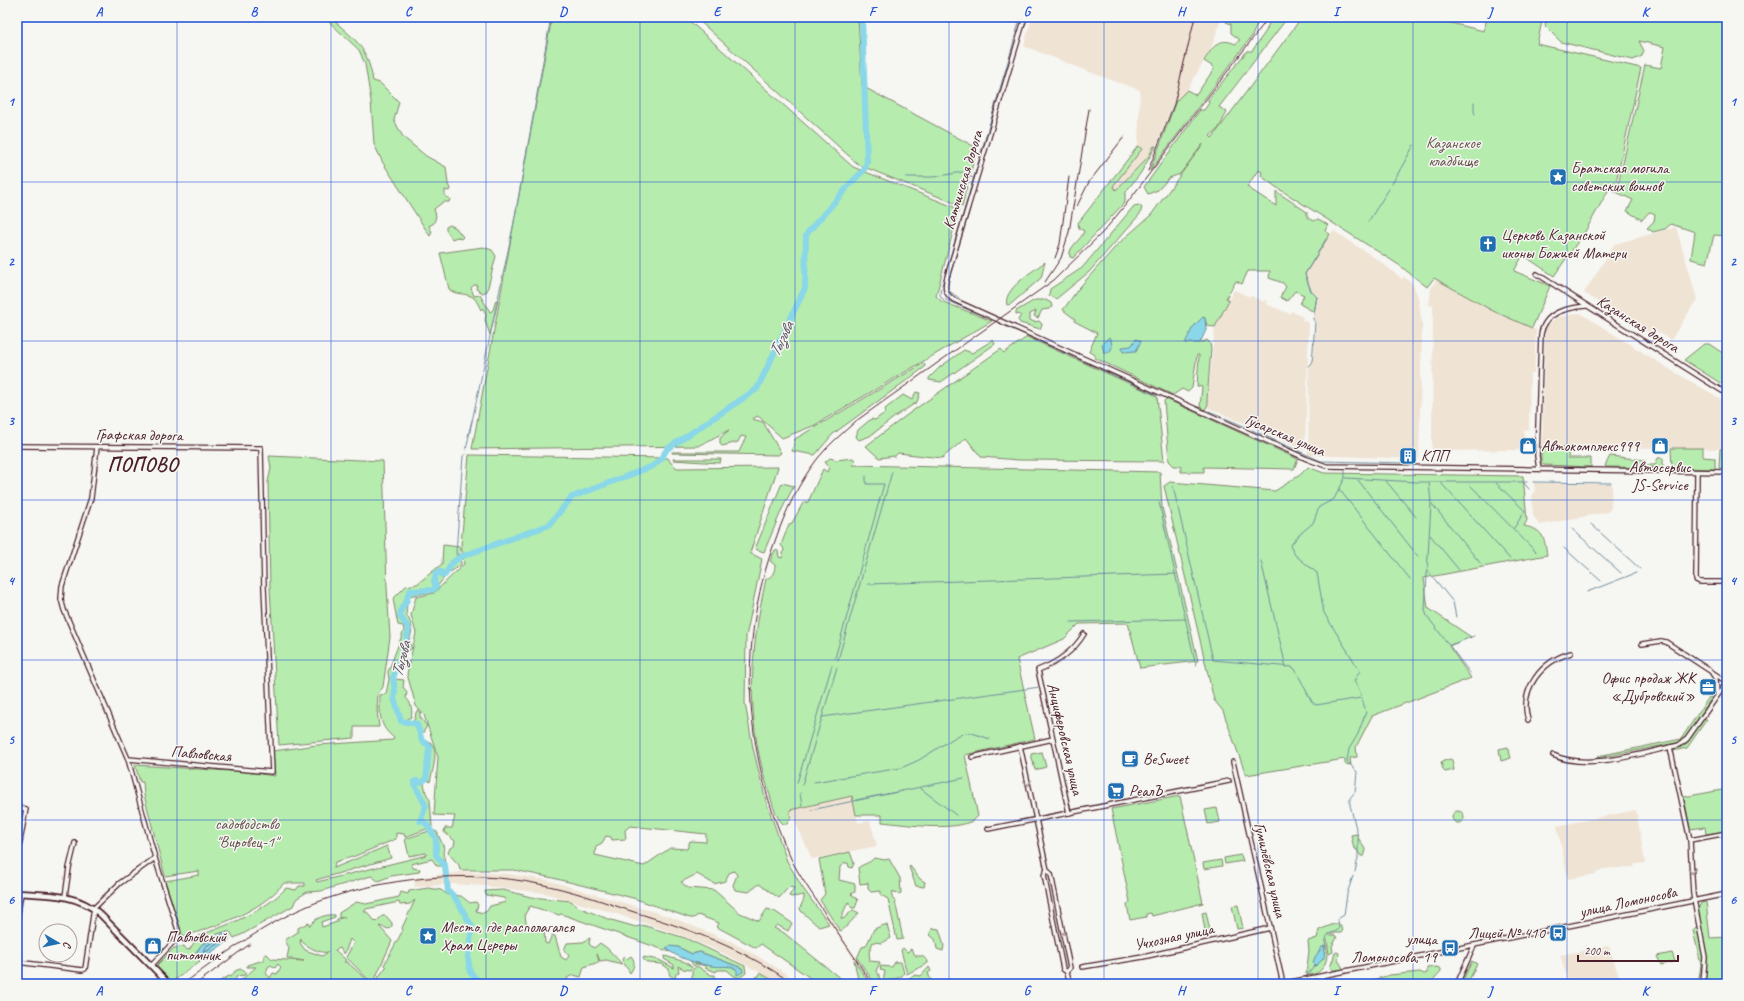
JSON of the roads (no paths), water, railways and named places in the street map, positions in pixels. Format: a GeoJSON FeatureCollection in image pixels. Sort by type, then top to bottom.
{"type":"FeatureCollection","features":[{"type":"Feature","properties":{"kind":"main road"},"geometry":{"type":"LineString","coordinates":[[19,893],[65,897],[83,901],[94,908],[169,984]]}},
{"type":"Feature","properties":{"kind":"street","name":"Катлинская дорога"},"geometry":{"type":"LineString","coordinates":[[1000,320],[949,297],[945,287],[1025,17]]}},
{"type":"Feature","properties":{"kind":"street","name":"Казанская дорога"},"geometry":{"type":"LineString","coordinates":[[1537,274],[1727,394]]}},
{"type":"Feature","properties":{"kind":"street"},"geometry":{"type":"LineString","coordinates":[[1539,469],[1537,456],[1541,334],[1543,324],[1552,316],[1560,312],[1587,306]]}},
{"type":"Feature","properties":{"kind":"street","name":"Гусарская улица"},"geometry":{"type":"LineString","coordinates":[[1000,320],[1160,395],[1326,466],[1727,472]]}},
{"type":"Feature","properties":{"kind":"street","name":"Графская дорога"},"geometry":{"type":"LineString","coordinates":[[17,446],[261,448],[264,588],[272,772]]}},
{"type":"Feature","properties":{"kind":"street"},"geometry":{"type":"LineString","coordinates":[[98,447],[91,498],[62,586],[61,599],[64,610],[128,759],[155,858],[179,934],[178,937],[151,966]]}},
{"type":"Feature","properties":{"kind":"street"},"geometry":{"type":"LineString","coordinates":[[1697,472],[1698,581],[1727,582]]}},
{"type":"Feature","properties":{"kind":"street","name":"Анциферовская улица"},"geometry":{"type":"LineString","coordinates":[[1070,813],[1038,670],[1050,665],[1066,655],[1079,642],[1084,634]]}},
{"type":"Feature","properties":{"kind":"street"},"geometry":{"type":"LineString","coordinates":[[1553,755],[1573,762],[1592,762],[1679,745],[1686,741],[1727,682],[1666,642],[1661,641],[1642,644]]}},
{"type":"Feature","properties":{"kind":"street"},"geometry":{"type":"LineString","coordinates":[[1528,720],[1526,706],[1527,697],[1530,687],[1538,673],[1558,658],[1571,653]]}},
{"type":"Feature","properties":{"kind":"street"},"geometry":{"type":"LineString","coordinates":[[1711,671],[1716,679],[1717,695]]}},
{"type":"Feature","properties":{"kind":"street"},"geometry":{"type":"LineString","coordinates":[[972,757],[1053,739]]}},
{"type":"Feature","properties":{"kind":"street"},"geometry":{"type":"LineString","coordinates":[[1020,746],[1047,870],[1051,874],[1060,916],[1070,968],[1067,972]]}},
{"type":"Feature","properties":{"kind":"street"},"geometry":{"type":"LineString","coordinates":[[1670,747],[1690,840],[1694,901],[1705,957],[1703,984]]}},
{"type":"Feature","properties":{"kind":"street","name":"Павловская"},"geometry":{"type":"LineString","coordinates":[[128,759],[272,772]]}},
{"type":"Feature","properties":{"kind":"street","name":"Гумилёвская улица"},"geometry":{"type":"LineString","coordinates":[[1233,762],[1282,984]]}},
{"type":"Feature","properties":{"kind":"street"},"geometry":{"type":"LineString","coordinates":[[988,830],[1229,781]]}},
{"type":"Feature","properties":{"kind":"street"},"geometry":{"type":"LineString","coordinates":[[17,807],[26,809],[17,858]]}},
{"type":"Feature","properties":{"kind":"street"},"geometry":{"type":"LineString","coordinates":[[1690,840],[1727,833]]}},
{"type":"Feature","properties":{"kind":"street"},"geometry":{"type":"LineString","coordinates":[[65,897],[68,868],[74,843]]}},
{"type":"Feature","properties":{"kind":"street"},"geometry":{"type":"LineString","coordinates":[[17,962],[82,970],[86,966],[88,942],[94,908],[120,883],[155,858]]}},
{"type":"Feature","properties":{"kind":"street"},"geometry":{"type":"LineString","coordinates":[[1047,870],[1044,875],[1063,969],[1067,972],[1070,984]]}},
{"type":"Feature","properties":{"kind":"street"},"geometry":{"type":"LineString","coordinates":[[17,920],[19,893]]}},
{"type":"Feature","properties":{"kind":"street","name":"улица Ломоносова"},"geometry":{"type":"LineString","coordinates":[[1282,984],[1727,894]]}},
{"type":"Feature","properties":{"kind":"street"},"geometry":{"type":"LineString","coordinates":[[1053,917],[1060,916]]}},
{"type":"Feature","properties":{"kind":"street","name":"Учхозная улица"},"geometry":{"type":"LineString","coordinates":[[1082,967],[1143,957],[1270,928]]}},
{"type":"Feature","properties":{"kind":"street"},"geometry":{"type":"LineString","coordinates":[[1457,984],[1474,946]]}},
{"type":"Feature","properties":{"kind":"street"},"geometry":{"type":"LineString","coordinates":[[1321,984],[1322,976]]}},
{"type":"Feature","properties":{"kind":"water"},"geometry":{"type":"Polygon","coordinates":[[[1203,317],[1205,318],[1206,330],[1200,343],[1185,343],[1193,327],[1203,317]]]}},
{"type":"Feature","properties":{"kind":"water"},"geometry":{"type":"Polygon","coordinates":[[[1109,337],[1111,339],[1112,347],[1110,352],[1104,353],[1102,344],[1109,337]]]}},
{"type":"Feature","properties":{"kind":"water"},"geometry":{"type":"Polygon","coordinates":[[[1136,339],[1141,341],[1136,351],[1123,352],[1122,347],[1131,346],[1136,339]]]}},
{"type":"Feature","properties":{"kind":"water"},"geometry":{"type":"Polygon","coordinates":[[[225,932],[229,934],[229,940],[202,959],[197,952],[201,945],[225,932]]]}},
{"type":"Feature","properties":{"kind":"water"},"geometry":{"type":"Polygon","coordinates":[[[670,946],[678,947],[692,954],[700,952],[742,968],[743,972],[737,975],[737,970],[731,967],[707,965],[688,960],[666,948],[670,946]]]}},
{"type":"Feature","properties":{"kind":"water"},"geometry":{"type":"Polygon","coordinates":[[[1325,946],[1324,958],[1316,966],[1313,963],[1315,957],[1322,947],[1325,946]]]}},
{"type":"Feature","properties":{"kind":"waterway"},"geometry":{"type":"LineString","coordinates":[[466,450],[513,227],[551,17]]}},
{"type":"Feature","properties":{"kind":"waterway","name":"Тызьва"},"geometry":{"type":"LineString","coordinates":[[849,185],[864,170],[867,162],[862,17]]}},
{"type":"Feature","properties":{"kind":"waterway"},"geometry":{"type":"LineString","coordinates":[[942,285],[1012,48],[1019,22],[1017,17]]}},
{"type":"Feature","properties":{"kind":"waterway"},"geometry":{"type":"LineString","coordinates":[[1474,102],[1475,114]]}},
{"type":"Feature","properties":{"kind":"waterway"},"geometry":{"type":"LineString","coordinates":[[1392,184],[1414,145]]}},
{"type":"Feature","properties":{"kind":"waterway"},"geometry":{"type":"LineString","coordinates":[[906,177],[934,177],[962,172],[973,178]]}},
{"type":"Feature","properties":{"kind":"waterway","name":"Тызьва"},"geometry":{"type":"LineString","coordinates":[[664,454],[667,449],[757,389],[805,288],[806,236],[846,189]]}},
{"type":"Feature","properties":{"kind":"waterway"},"geometry":{"type":"LineString","coordinates":[[1368,222],[1389,189]]}},
{"type":"Feature","properties":{"kind":"waterway"},"geometry":{"type":"LineString","coordinates":[[959,298],[949,291],[947,286],[970,209]]}},
{"type":"Feature","properties":{"kind":"waterway"},"geometry":{"type":"LineString","coordinates":[[1309,366],[1312,363],[1315,322],[1313,319],[1317,297],[1311,291],[1305,274],[1326,239]]}},
{"type":"Feature","properties":{"kind":"waterway"},"geometry":{"type":"LineString","coordinates":[[941,288],[941,298],[983,316]]}},
{"type":"Feature","properties":{"kind":"waterway"},"geometry":{"type":"LineString","coordinates":[[1003,325],[1016,331]]}},
{"type":"Feature","properties":{"kind":"waterway"},"geometry":{"type":"LineString","coordinates":[[1030,337],[1037,341]]}},
{"type":"Feature","properties":{"kind":"waterway"},"geometry":{"type":"LineString","coordinates":[[1041,342],[1056,349]]}},
{"type":"Feature","properties":{"kind":"waterway"},"geometry":{"type":"LineString","coordinates":[[1061,352],[1072,356]]}},
{"type":"Feature","properties":{"kind":"waterway"},"geometry":{"type":"LineString","coordinates":[[1076,358],[1096,367]]}},
{"type":"Feature","properties":{"kind":"waterway"},"geometry":{"type":"LineString","coordinates":[[1100,369],[1157,395]]}},
{"type":"Feature","properties":{"kind":"waterway"},"geometry":{"type":"LineString","coordinates":[[1209,411],[1221,416]]}},
{"type":"Feature","properties":{"kind":"waterway"},"geometry":{"type":"LineString","coordinates":[[1225,418],[1246,427]]}},
{"type":"Feature","properties":{"kind":"waterway"},"geometry":{"type":"LineString","coordinates":[[468,436],[472,420]]}},
{"type":"Feature","properties":{"kind":"waterway"},"geometry":{"type":"LineString","coordinates":[[1252,430],[1321,461],[1408,463]]}},
{"type":"Feature","properties":{"kind":"waterway"},"geometry":{"type":"LineString","coordinates":[[458,558],[456,553],[463,456],[466,454]]}},
{"type":"Feature","properties":{"kind":"waterway","name":"Тызьва"},"geometry":{"type":"LineString","coordinates":[[477,984],[478,981],[470,972],[468,957],[472,926],[458,903],[448,891],[445,866],[436,855],[436,839],[428,826],[423,821],[420,821],[426,806],[415,785],[415,781],[421,782],[426,779],[430,746],[422,741],[417,724],[401,721],[394,698],[395,691],[393,678],[409,629],[400,616],[401,610],[410,591],[433,590],[436,587],[434,581],[436,573],[441,572],[442,575],[445,575],[452,563],[460,557],[549,525],[572,497],[653,466],[663,457]]}},
{"type":"Feature","properties":{"kind":"waterway"},"geometry":{"type":"LineString","coordinates":[[1345,469],[1345,478],[1334,499],[1319,507],[1313,523],[1300,534],[1290,546],[1295,555],[1317,573],[1324,613],[1360,671],[1354,681],[1359,689],[1366,712],[1358,734],[1349,749],[1347,761],[1357,772],[1355,792],[1350,798],[1350,805],[1358,836],[1358,858],[1355,872]]}},
{"type":"Feature","properties":{"kind":"waterway"},"geometry":{"type":"LineString","coordinates":[[838,660],[892,472]]}},
{"type":"Feature","properties":{"kind":"waterway"},"geometry":{"type":"LineString","coordinates":[[835,658],[884,484],[866,484],[866,476]]}},
{"type":"Feature","properties":{"kind":"waterway"},"geometry":{"type":"LineString","coordinates":[[1346,478],[1417,482],[1527,482]]}},
{"type":"Feature","properties":{"kind":"waterway"},"geometry":{"type":"LineString","coordinates":[[1358,480],[1413,550]]}},
{"type":"Feature","properties":{"kind":"waterway"},"geometry":{"type":"LineString","coordinates":[[1386,481],[1416,517]]}},
{"type":"Feature","properties":{"kind":"waterway"},"geometry":{"type":"LineString","coordinates":[[1429,482],[1431,503],[1425,610],[1427,616],[1470,673]]}},
{"type":"Feature","properties":{"kind":"waterway"},"geometry":{"type":"LineString","coordinates":[[1523,482],[1529,489]]}},
{"type":"Feature","properties":{"kind":"waterway"},"geometry":{"type":"LineString","coordinates":[[1533,482],[1611,483]]}},
{"type":"Feature","properties":{"kind":"waterway"},"geometry":{"type":"LineString","coordinates":[[1441,483],[1510,559]]}},
{"type":"Feature","properties":{"kind":"waterway"},"geometry":{"type":"LineString","coordinates":[[1496,483],[1525,511],[1514,528]]}},
{"type":"Feature","properties":{"kind":"waterway"},"geometry":{"type":"LineString","coordinates":[[1470,485],[1536,552]]}},
{"type":"Feature","properties":{"kind":"waterway"},"geometry":{"type":"LineString","coordinates":[[1173,486],[1213,660],[1292,667],[1295,669],[1312,702],[1316,705],[1361,698]]}},
{"type":"Feature","properties":{"kind":"waterway"},"geometry":{"type":"LineString","coordinates":[[1339,489],[1410,579]]}},
{"type":"Feature","properties":{"kind":"waterway"},"geometry":{"type":"LineString","coordinates":[[1159,502],[1196,666]]}},
{"type":"Feature","properties":{"kind":"waterway"},"geometry":{"type":"LineString","coordinates":[[1432,504],[1481,564]]}},
{"type":"Feature","properties":{"kind":"waterway"},"geometry":{"type":"LineString","coordinates":[[1591,524],[1640,569]]}},
{"type":"Feature","properties":{"kind":"waterway"},"geometry":{"type":"LineString","coordinates":[[1571,528],[1621,573]]}},
{"type":"Feature","properties":{"kind":"waterway"},"geometry":{"type":"LineString","coordinates":[[1430,535],[1459,570]]}},
{"type":"Feature","properties":{"kind":"waterway"},"geometry":{"type":"LineString","coordinates":[[1564,548],[1601,581]]}},
{"type":"Feature","properties":{"kind":"waterway"},"geometry":{"type":"LineString","coordinates":[[1415,553],[1418,556]]}},
{"type":"Feature","properties":{"kind":"waterway"},"geometry":{"type":"LineString","coordinates":[[1261,561],[1286,667]]}},
{"type":"Feature","properties":{"kind":"waterway"},"geometry":{"type":"LineString","coordinates":[[1428,571],[1453,602],[1456,617]]}},
{"type":"Feature","properties":{"kind":"waterway"},"geometry":{"type":"LineString","coordinates":[[1587,592],[1636,573]]}},
{"type":"Feature","properties":{"kind":"waterway"},"geometry":{"type":"LineString","coordinates":[[868,584],[1176,574]]}},
{"type":"Feature","properties":{"kind":"waterway"},"geometry":{"type":"LineString","coordinates":[[1071,622],[1186,619]]}},
{"type":"Feature","properties":{"kind":"waterway"},"geometry":{"type":"LineString","coordinates":[[1450,645],[1474,636]]}},
{"type":"Feature","properties":{"kind":"waterway"},"geometry":{"type":"LineString","coordinates":[[797,783],[832,665]]}},
{"type":"Feature","properties":{"kind":"waterway"},"geometry":{"type":"LineString","coordinates":[[802,785],[837,667]]}},
{"type":"Feature","properties":{"kind":"waterway"},"geometry":{"type":"LineString","coordinates":[[822,717],[1040,687]]}},
{"type":"Feature","properties":{"kind":"waterway"},"geometry":{"type":"LineString","coordinates":[[814,782],[901,768],[919,760],[957,736],[969,732],[990,739]]}},
{"type":"Feature","properties":{"kind":"waterway"},"geometry":{"type":"LineString","coordinates":[[811,810],[964,778]]}},
{"type":"Feature","properties":{"kind":"waterway"},"geometry":{"type":"LineString","coordinates":[[920,788],[956,815]]}},
{"type":"Feature","properties":{"kind":"waterway"},"geometry":{"type":"LineString","coordinates":[[856,800],[902,791]]}},
{"type":"Feature","properties":{"kind":"waterway"},"geometry":{"type":"LineString","coordinates":[[800,793],[802,806]]}},
{"type":"Feature","properties":{"kind":"waterway"},"geometry":{"type":"LineString","coordinates":[[1325,949],[1327,935],[1339,929],[1338,919],[1344,915],[1347,894],[1353,876]]}},
{"type":"Feature","properties":{"kind":"waterway"},"geometry":{"type":"LineString","coordinates":[[1307,975],[1316,965]]}},
{"type":"Feature","properties":{"kind":"waterway"},"geometry":{"type":"LineString","coordinates":[[1304,984],[1307,981]]}},
{"type":"Feature","properties":{"kind":"railway"},"geometry":{"type":"LineString","coordinates":[[1148,171],[1174,104],[1195,17]]}},
{"type":"Feature","properties":{"kind":"railway"},"geometry":{"type":"LineString","coordinates":[[872,984],[793,863],[777,824],[764,784],[756,744],[751,704],[750,663],[754,622],[762,582],[783,519],[811,467],[831,443],[841,434],[856,421],[1054,280],[1104,231],[1269,17]]}},
{"type":"Feature","properties":{"kind":"railway"},"geometry":{"type":"LineString","coordinates":[[1045,282],[1061,258],[1069,232],[1089,109]]}},
{"type":"Feature","properties":{"kind":"railway"},"geometry":{"type":"LineString","coordinates":[[1077,206],[1089,182],[1124,137]]}},
{"type":"Feature","properties":{"kind":"railway"},"geometry":{"type":"LineString","coordinates":[[1055,258],[1060,244],[1069,177]]}},
{"type":"Feature","properties":{"kind":"railway"},"geometry":{"type":"LineString","coordinates":[[183,984],[246,939],[280,919],[315,903],[341,894],[369,887],[426,878],[455,877],[512,879],[551,886],[586,896],[674,925],[715,941],[755,960],[793,984]]}},
{"type":"Feature","properties":{"kind":"railway"},"geometry":{"type":"LineString","coordinates":[[196,984],[250,944]]}},
{"type":"Feature","properties":{"kind":"place","name":"Братская могила советских воинов"},"geometry":{"type":"Point","coordinates":[1558,177]}},
{"type":"Feature","properties":{"kind":"place","name":"Церковь Казанской иконы Божией Матери"},"geometry":{"type":"Point","coordinates":[1488,244]}},
{"type":"Feature","properties":{"kind":"place","name":"Автокомплекс999"},"geometry":{"type":"Point","coordinates":[1528,446]}},
{"type":"Feature","properties":{"kind":"place","name":"Автосервис JS-Service"},"geometry":{"type":"Point","coordinates":[1660,446]}},
{"type":"Feature","properties":{"kind":"place","name":"КПП"},"geometry":{"type":"Point","coordinates":[1408,456]}},
{"type":"Feature","properties":{"kind":"place","name":"Офис продаж ЖК «Дубровский»"},"geometry":{"type":"Point","coordinates":[1708,687]}},
{"type":"Feature","properties":{"kind":"place","name":"BeSweet"},"geometry":{"type":"Point","coordinates":[1130,759]}},
{"type":"Feature","properties":{"kind":"place","name":"РеалЪ"},"geometry":{"type":"Point","coordinates":[1116,791]}},
{"type":"Feature","properties":{"kind":"place","name":"Лицей № 410"},"geometry":{"type":"Point","coordinates":[1558,933]}},
{"type":"Feature","properties":{"kind":"place","name":"Место, где располагался Храм Цереры"},"geometry":{"type":"Point","coordinates":[428,936]}},
{"type":"Feature","properties":{"kind":"place","name":"Павловский питомник"},"geometry":{"type":"Point","coordinates":[153,946]}},
{"type":"Feature","properties":{"kind":"place","name":"улица Ломоносова, 19"},"geometry":{"type":"Point","coordinates":[1450,948]}},
{"type":"Feature","properties":{"kind":"district","name":"ПОПОВО"},"geometry":{"type":"Point","coordinates":[143,464]}},
{"type":"Feature","properties":{"kind":"park label","name":"Казанское кладбище"},"geometry":{"type":"Point","coordinates":[1453,152]}},
{"type":"Feature","properties":{"kind":"park label","name":"садоводство \"Вировец-1\""},"geometry":{"type":"Point","coordinates":[247,833]}}]}
